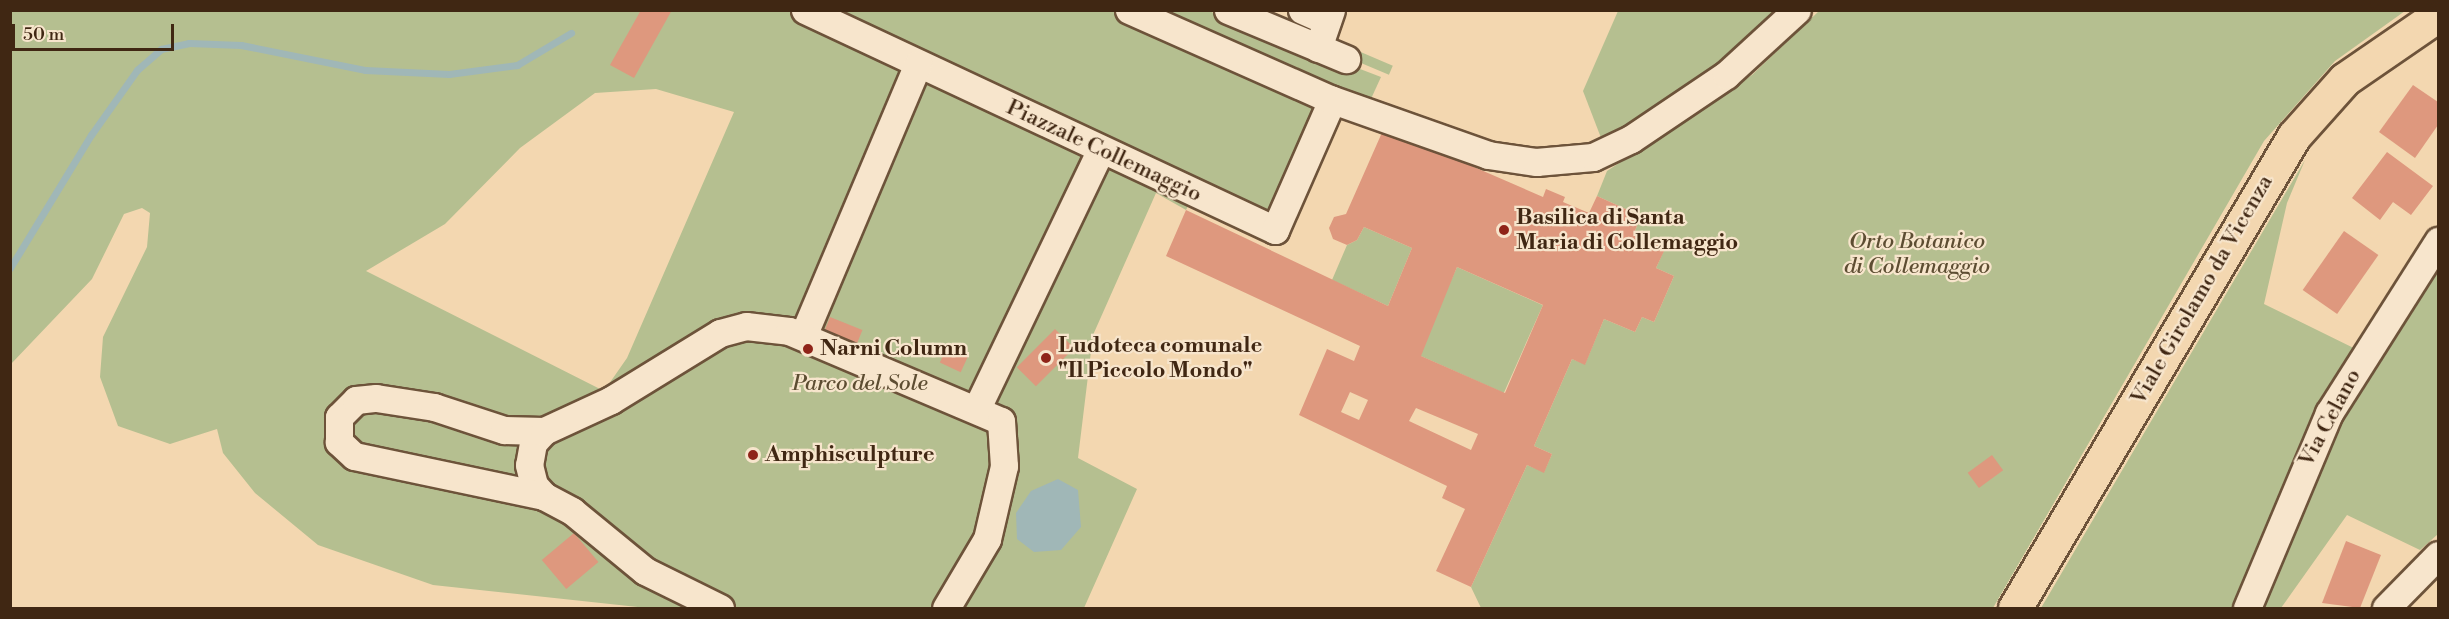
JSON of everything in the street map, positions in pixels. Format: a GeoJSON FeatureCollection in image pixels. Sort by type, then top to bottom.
{"type":"FeatureCollection","features":[{"type":"Feature","properties":{"kind":"main road","name":"Viale Girolamo da Vicenza"},"geometry":{"type":"LineString","coordinates":[[2015,609],[2294,136],[2345,79],[2439,15]]}},
{"type":"Feature","properties":{"kind":"street","name":"Piazzale Collemaggio"},"geometry":{"type":"LineString","coordinates":[[805,10],[1275,230],[1332,100]]}},
{"type":"Feature","properties":{"kind":"street"},"geometry":{"type":"LineString","coordinates":[[1129,10],[1332,100],[1502,159],[1548,162],[1593,157],[1705,91],[1797,10]]}},
{"type":"Feature","properties":{"kind":"street"},"geometry":{"type":"LineString","coordinates":[[1228,10],[1346,59]]}},
{"type":"Feature","properties":{"kind":"street"},"geometry":{"type":"LineString","coordinates":[[1302,10],[1329,16],[1318,48]]}},
{"type":"Feature","properties":{"kind":"street"},"geometry":{"type":"LineString","coordinates":[[803,336],[918,64]]}},
{"type":"Feature","properties":{"kind":"street"},"geometry":{"type":"LineString","coordinates":[[976,408],[1101,149]]}},
{"type":"Feature","properties":{"kind":"street","name":"Via Celano"},"geometry":{"type":"LineString","coordinates":[[2247,609],[2329,413],[2439,241]]}},
{"type":"Feature","properties":{"kind":"street"},"geometry":{"type":"LineString","coordinates":[[498,484],[518,474],[532,442],[611,400],[720,333],[760,326],[803,336],[976,408],[1002,424],[1003,478],[981,555],[946,609]]}},
{"type":"Feature","properties":{"kind":"street"},"geometry":{"type":"LineString","coordinates":[[532,442],[376,398],[356,400],[339,417],[339,442],[354,456],[498,484],[544,496],[572,511],[645,571],[720,609]]}},
{"type":"Feature","properties":{"kind":"street"},"geometry":{"type":"LineString","coordinates":[[532,442],[531,479],[544,496]]}},
{"type":"Feature","properties":{"kind":"street"},"geometry":{"type":"LineString","coordinates":[[2386,609],[2439,555]]}},
{"type":"Feature","properties":{"kind":"green space","name":"Parco del Sole"},"geometry":{"type":"Polygon","coordinates":[[[11,11],[796,11],[1193,196],[1186,210],[1156,193],[1093,335],[1078,458],[1137,489],[1084,608],[647,608],[433,585],[318,545],[255,493],[223,453],[217,429],[170,444],[118,426],[100,377],[103,337],[147,247],[150,213],[142,208],[124,214],[92,279],[11,364],[11,11]],[[656,89],[595,93],[520,148],[445,224],[366,271],[604,391],[627,358],[734,112],[656,89]]]}},
{"type":"Feature","properties":{"kind":"green space"},"geometry":{"type":"Polygon","coordinates":[[[812,11],[1120,11],[1327,102],[1273,225],[812,11]]]}},
{"type":"Feature","properties":{"kind":"green space"},"geometry":{"type":"Polygon","coordinates":[[[1138,11],[1209,11],[1381,77],[1370,101],[1138,11]]]}},
{"type":"Feature","properties":{"kind":"green space"},"geometry":{"type":"Polygon","coordinates":[[[1618,11],[1784,11],[1741,50],[1603,143],[1583,91],[1618,11]]]}},
{"type":"Feature","properties":{"kind":"green space","name":"Orto Botanico di Collemaggio"},"geometry":{"type":"Polygon","coordinates":[[[1819,11],[2405,11],[2335,61],[2264,141],[1993,608],[1481,608],[1471,587],[1527,465],[1544,472],[1552,454],[1534,446],[1572,359],[1585,364],[1604,319],[1635,332],[1642,317],[1654,322],[1674,276],[1656,268],[1666,246],[1634,233],[1641,216],[1597,196],[1607,171],[1752,75],[1819,11]]]}},
{"type":"Feature","properties":{"kind":"green space"},"geometry":{"type":"Polygon","coordinates":[[[1356,50],[1393,66],[1389,75],[1352,59],[1356,50]]]}},
{"type":"Feature","properties":{"kind":"green space"},"geometry":{"type":"Polygon","coordinates":[[[2305,160],[2287,203],[2264,304],[2376,359],[2438,272],[2438,534],[2420,550],[2347,515],[2281,608],[2041,608],[2305,160]]]}},
{"type":"Feature","properties":{"kind":"green space"},"geometry":{"type":"Polygon","coordinates":[[[1364,227],[1412,248],[1388,306],[1332,280],[1347,245],[1357,240],[1364,227]]]}},
{"type":"Feature","properties":{"kind":"green space"},"geometry":{"type":"Polygon","coordinates":[[[1457,267],[1543,305],[1504,393],[1418,355],[1457,267]]]}},
{"type":"Feature","properties":{"kind":"water"},"geometry":{"type":"Polygon","coordinates":[[[1058,479],[1078,490],[1081,527],[1061,550],[1034,552],[1017,539],[1016,513],[1031,491],[1058,479]]]}},
{"type":"Feature","properties":{"kind":"building"},"geometry":{"type":"Polygon","coordinates":[[[641,10],[672,10],[634,78],[610,65],[641,10]]]}},
{"type":"Feature","properties":{"kind":"building"},"geometry":{"type":"Polygon","coordinates":[[[2413,85],[2438,102],[2438,125],[2415,158],[2379,132],[2413,85]]]}},
{"type":"Feature","properties":{"kind":"building"},"geometry":{"type":"Polygon","coordinates":[[[1384,128],[1543,197],[1546,189],[1565,197],[1563,202],[1589,213],[1597,196],[1641,216],[1634,233],[1666,247],[1656,268],[1674,276],[1654,322],[1642,317],[1635,332],[1604,319],[1585,365],[1572,359],[1534,446],[1552,454],[1544,473],[1527,465],[1471,587],[1436,571],[1465,509],[1442,498],[1447,486],[1299,415],[1327,349],[1354,361],[1360,346],[1166,256],[1186,210],[1388,306],[1412,248],[1364,227],[1357,240],[1347,245],[1333,239],[1329,228],[1334,217],[1346,214],[1384,128]],[[1457,267],[1421,356],[1505,393],[1543,305],[1457,267]],[[1350,392],[1341,412],[1359,420],[1368,400],[1350,392]],[[1416,408],[1409,421],[1471,450],[1478,434],[1416,408]]]}},
{"type":"Feature","properties":{"kind":"building"},"geometry":{"type":"Polygon","coordinates":[[[2387,152],[2433,186],[2411,215],[2393,202],[2380,220],[2352,198],[2387,152]]]}},
{"type":"Feature","properties":{"kind":"building"},"geometry":{"type":"Polygon","coordinates":[[[2344,231],[2378,255],[2337,314],[2303,290],[2344,231]]]}},
{"type":"Feature","properties":{"kind":"building"},"geometry":{"type":"Polygon","coordinates":[[[830,317],[862,330],[853,352],[821,339],[830,317]]]}},
{"type":"Feature","properties":{"kind":"building","name":"Ludoteca comunale \"Il Piccolo Mondo\""},"geometry":{"type":"Polygon","coordinates":[[[1055,329],[1074,348],[1036,386],[1017,367],[1055,329]]]}},
{"type":"Feature","properties":{"kind":"building"},"geometry":{"type":"Polygon","coordinates":[[[947,347],[968,357],[961,372],[940,362],[947,347]]]}},
{"type":"Feature","properties":{"kind":"building"},"geometry":{"type":"Polygon","coordinates":[[[1992,455],[2003,470],[1979,488],[1968,473],[1992,455]]]}},
{"type":"Feature","properties":{"kind":"building"},"geometry":{"type":"Polygon","coordinates":[[[574,533],[598,562],[566,589],[542,560],[574,533]]]}},
{"type":"Feature","properties":{"kind":"building"},"geometry":{"type":"Polygon","coordinates":[[[2346,541],[2381,555],[2360,608],[2322,603],[2346,541]]]}},
{"type":"Feature","properties":{"kind":"waterway"},"geometry":{"type":"LineString","coordinates":[[10,268],[91,135],[137,70],[161,49],[189,43],[241,45],[365,70],[449,74],[517,65],[571,33]]}},
{"type":"Feature","properties":{"kind":"place","name":"Basilica di Santa Maria di Collemaggio"},"geometry":{"type":"Point","coordinates":[1504,230]}},
{"type":"Feature","properties":{"kind":"place","name":"Narni Column"},"geometry":{"type":"Point","coordinates":[808,349]}},
{"type":"Feature","properties":{"kind":"place","name":"Ludoteca comunale \"Il Piccolo Mondo\""},"geometry":{"type":"Point","coordinates":[1046,358]}},
{"type":"Feature","properties":{"kind":"place","name":"Amphisculpture"},"geometry":{"type":"Point","coordinates":[753,455]}}]}
